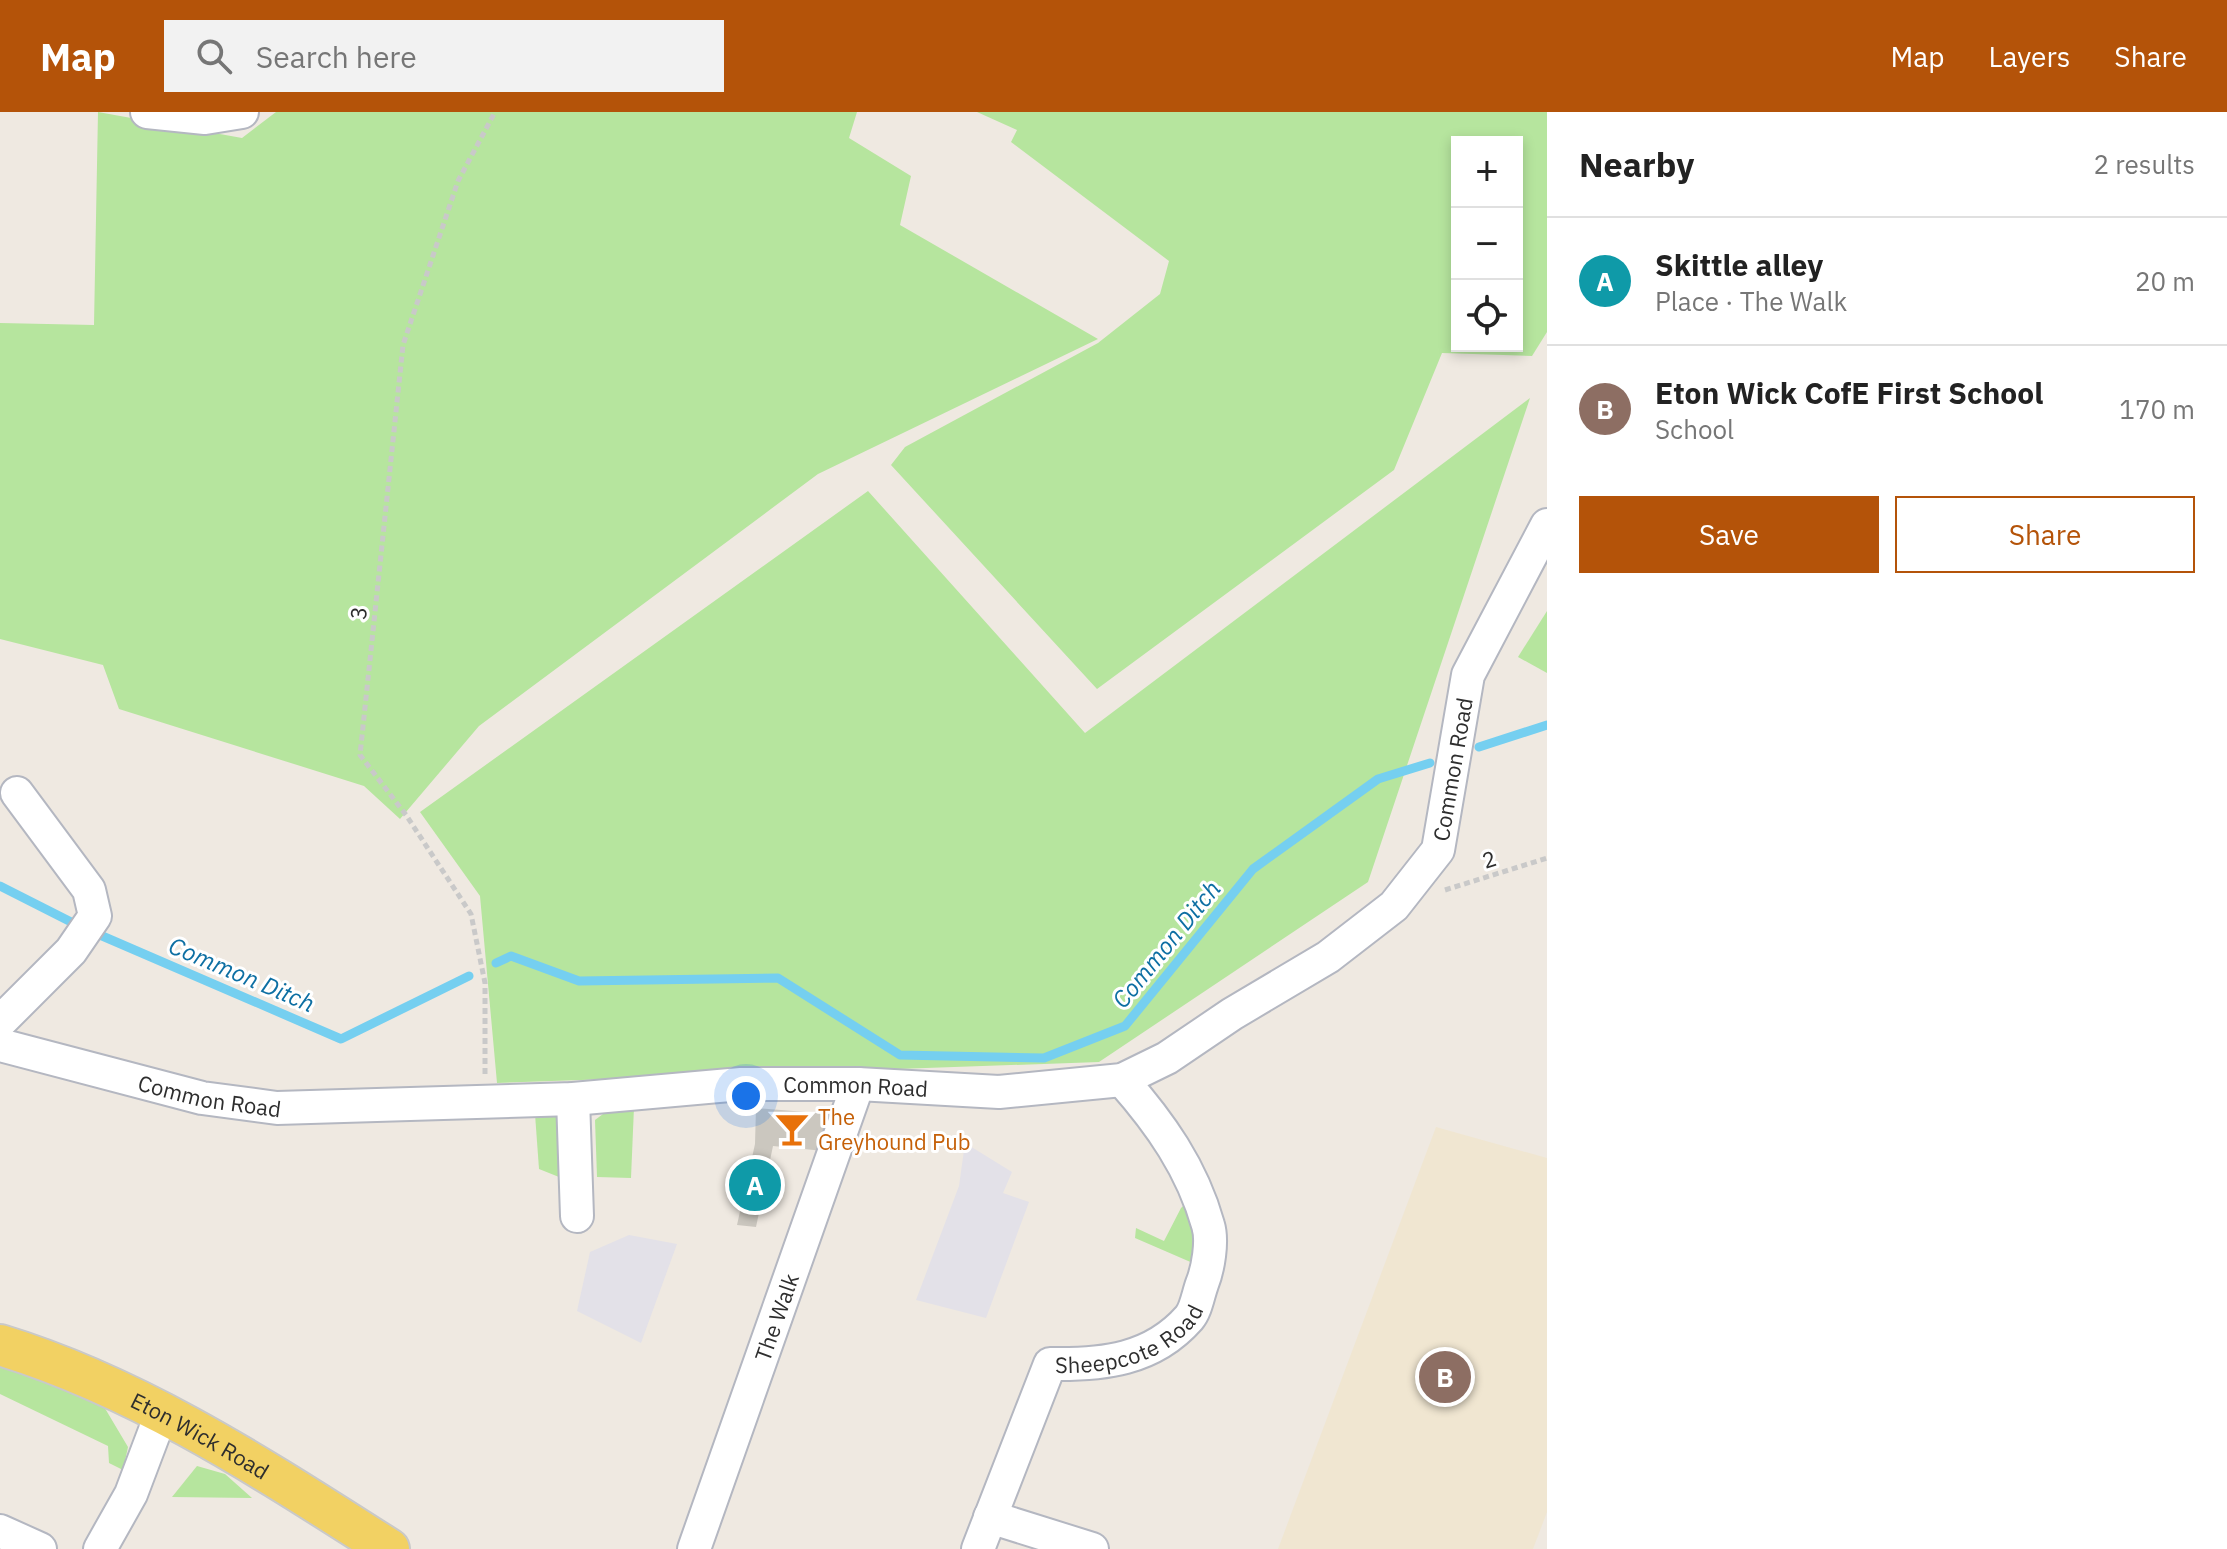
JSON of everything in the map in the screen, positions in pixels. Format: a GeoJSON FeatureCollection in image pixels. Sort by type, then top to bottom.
{"type":"FeatureCollection","features":[{"type":"Feature","properties":{"kind":"main road","name":"Eton Wick Road"},"geometry":{"type":"LineString","coordinates":[[0,1345],[162,1412],[273,1473],[389,1549]]}},
{"type":"Feature","properties":{"kind":"street"},"geometry":{"type":"LineString","coordinates":[[147,112],[205,118],[242,112]]}},
{"type":"Feature","properties":{"kind":"street","name":"Common Road"},"geometry":{"type":"LineString","coordinates":[[0,1045],[202,1098],[277,1108],[573,1099],[741,1084],[858,1084],[999,1092],[1122,1080],[1167,1058],[1232,1014],[1328,957],[1394,906],[1438,850],[1468,675],[1547,525]]}},
{"type":"Feature","properties":{"kind":"street"},"geometry":{"type":"LineString","coordinates":[[0,1022],[75,945],[95,916],[89,890],[17,793]]}},
{"type":"Feature","properties":{"kind":"street","name":"Sheepcote Road"},"geometry":{"type":"LineString","coordinates":[[978,1549],[1050,1364],[1102,1365],[1148,1351],[1190,1317],[1206,1273],[1210,1228],[1189,1174],[1159,1122],[1122,1080]]}},
{"type":"Feature","properties":{"kind":"street","name":"The Walk"},"geometry":{"type":"LineString","coordinates":[[694,1549],[858,1084]]}},
{"type":"Feature","properties":{"kind":"street"},"geometry":{"type":"LineString","coordinates":[[573,1099],[577,1216]]}},
{"type":"Feature","properties":{"kind":"street"},"geometry":{"type":"LineString","coordinates":[[100,1549],[131,1494],[162,1412]]}},
{"type":"Feature","properties":{"kind":"street"},"geometry":{"type":"LineString","coordinates":[[990,1517],[1092,1549]]}},
{"type":"Feature","properties":{"kind":"street"},"geometry":{"type":"LineString","coordinates":[[0,1531],[40,1549]]}},
{"type":"Feature","properties":{"kind":"path","name":"3"},"geometry":{"type":"LineString","coordinates":[[485,1101],[485,983],[471,914],[406,815],[360,755],[403,345],[458,181],[495,112]]}},
{"type":"Feature","properties":{"kind":"path","name":"2"},"geometry":{"type":"LineString","coordinates":[[1394,906],[1547,858]]}},
{"type":"Feature","properties":{"kind":"shaded area"},"geometry":{"type":"Polygon","coordinates":[[[1436,1127],[1547,1158],[1547,1512],[1533,1549],[1278,1549],[1436,1127]]]}},
{"type":"Feature","properties":{"kind":"shaded area"},"geometry":{"type":"Polygon","coordinates":[[[965,1143],[1012,1172],[1003,1193],[1029,1202],[986,1318],[916,1300],[959,1186],[965,1143]]]}},
{"type":"Feature","properties":{"kind":"shaded area"},"geometry":{"type":"Polygon","coordinates":[[[629,1235],[677,1244],[641,1343],[577,1311],[590,1252],[629,1235]]]}},
{"type":"Feature","properties":{"kind":"green space"},"geometry":{"type":"Polygon","coordinates":[[[98,112],[242,138],[276,112],[857,112],[849,138],[911,176],[900,225],[1098,339],[818,474],[479,726],[400,819],[364,786],[119,709],[103,665],[0,639],[0,323],[94,325],[98,112]]]}},
{"type":"Feature","properties":{"kind":"green space"},"geometry":{"type":"Polygon","coordinates":[[[977,112],[1547,112],[1547,332],[1532,356],[1442,353],[1394,470],[1097,689],[891,465],[905,447],[1098,343],[1160,294],[1169,261],[1011,142],[1017,130],[977,112]]]}},
{"type":"Feature","properties":{"kind":"green space"},"geometry":{"type":"Polygon","coordinates":[[[1530,398],[1368,882],[1099,1062],[497,1083],[480,896],[420,812],[868,491],[1085,733],[1530,398]]]}},
{"type":"Feature","properties":{"kind":"green space"},"geometry":{"type":"Polygon","coordinates":[[[1547,611],[1547,673],[1518,657],[1547,611]]]}},
{"type":"Feature","properties":{"kind":"green space"},"geometry":{"type":"Polygon","coordinates":[[[634,1107],[631,1178],[597,1177],[595,1120],[611,1108],[634,1107]]]}},
{"type":"Feature","properties":{"kind":"green space"},"geometry":{"type":"Polygon","coordinates":[[[557,1111],[569,1181],[539,1169],[535,1114],[557,1111]]]}},
{"type":"Feature","properties":{"kind":"green space"},"geometry":{"type":"Polygon","coordinates":[[[1190,1199],[1202,1267],[1135,1238],[1136,1228],[1164,1241],[1181,1208],[1190,1199]]]}},
{"type":"Feature","properties":{"kind":"green space"},"geometry":{"type":"Polygon","coordinates":[[[0,1364],[103,1405],[128,1447],[123,1470],[109,1463],[108,1446],[0,1394],[0,1364]]]}},
{"type":"Feature","properties":{"kind":"green space"},"geometry":{"type":"Polygon","coordinates":[[[197,1466],[225,1474],[252,1498],[172,1497],[197,1466]]]}},
{"type":"Feature","properties":{"kind":"building","name":"The Greyhound Pub"},"geometry":{"type":"Polygon","coordinates":[[[756,1108],[831,1114],[824,1151],[773,1146],[756,1227],[737,1225],[755,1144],[756,1108]]]}},
{"type":"Feature","properties":{"kind":"waterway","name":"Common Ditch"},"geometry":{"type":"LineString","coordinates":[[1479,747],[1547,725]]}},
{"type":"Feature","properties":{"kind":"waterway","name":"Common Ditch"},"geometry":{"type":"LineString","coordinates":[[496,963],[511,956],[579,981],[778,978],[900,1055],[1044,1058],[1125,1026],[1253,869],[1378,779],[1430,763]]}},
{"type":"Feature","properties":{"kind":"waterway","name":"Common Ditch"},"geometry":{"type":"LineString","coordinates":[[0,886],[79,926]]}},
{"type":"Feature","properties":{"kind":"waterway","name":"Common Ditch"},"geometry":{"type":"LineString","coordinates":[[93,932],[341,1039],[469,976]]}},
{"type":"Feature","properties":{"kind":"place","name":"The Greyhound Pub"},"geometry":{"type":"Point","coordinates":[792,1129]}},
{"type":"Feature","properties":{"kind":"place","name":"Skittle alley"},"geometry":{"type":"Point","coordinates":[755,1185]}},
{"type":"Feature","properties":{"kind":"place","name":"Eton Wick CofE First School"},"geometry":{"type":"Point","coordinates":[1445,1377]}}]}
